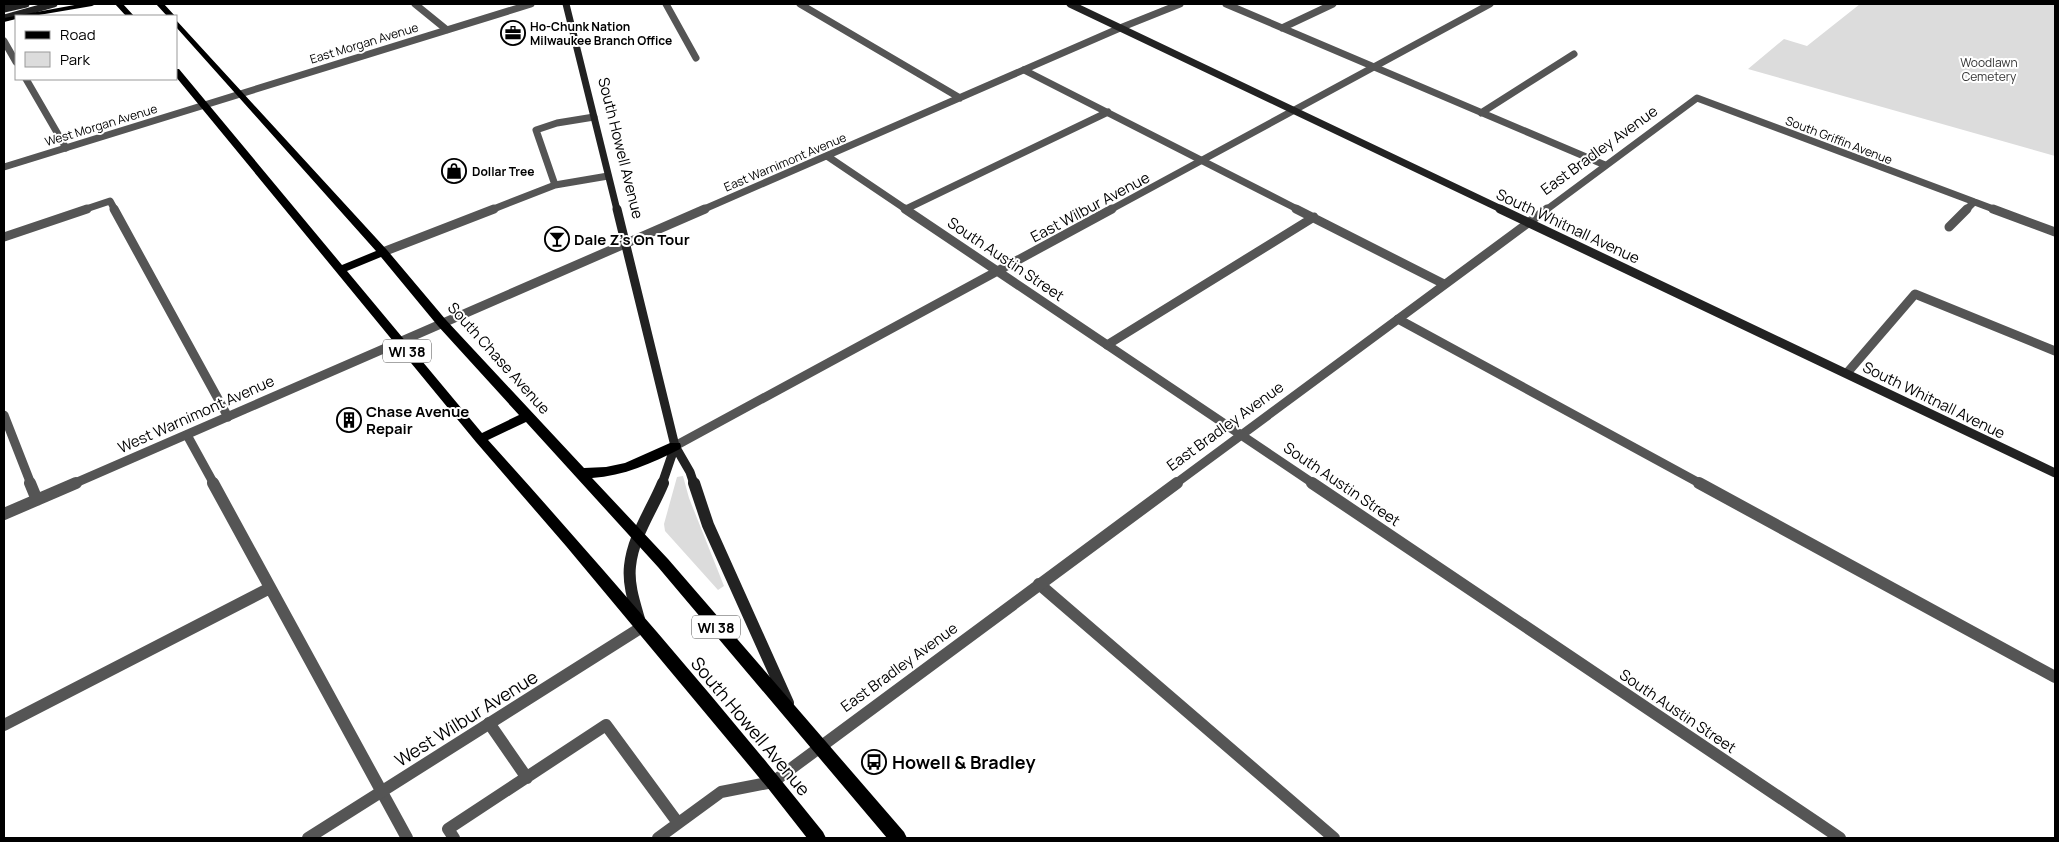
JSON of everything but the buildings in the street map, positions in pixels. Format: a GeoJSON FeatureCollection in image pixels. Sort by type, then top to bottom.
{"type":"FeatureCollection","features":[{"type":"Feature","properties":{"kind":"main road"},"geometry":{"type":"LineString","coordinates":[[27,15],[92,4]]}},
{"type":"Feature","properties":{"kind":"main road"},"geometry":{"type":"LineString","coordinates":[[119,4],[129,15]]}},
{"type":"Feature","properties":{"kind":"main road"},"geometry":{"type":"LineString","coordinates":[[160,4],[171,15]]}},
{"type":"Feature","properties":{"kind":"main road","name":"South Chase Avenue"},"geometry":{"type":"LineString","coordinates":[[178,24],[242,93],[383,252],[442,323],[637,535],[795,719]]}},
{"type":"Feature","properties":{"kind":"main road","name":"WI 38"},"geometry":{"type":"LineString","coordinates":[[178,73],[480,439],[642,627]]}},
{"type":"Feature","properties":{"kind":"main road"},"geometry":{"type":"LineString","coordinates":[[339,270],[383,252]]}},
{"type":"Feature","properties":{"kind":"main road"},"geometry":{"type":"LineString","coordinates":[[480,439],[528,416]]}},
{"type":"Feature","properties":{"kind":"main road"},"geometry":{"type":"LineString","coordinates":[[580,473],[601,474],[619,470],[639,464],[675,446]]}},
{"type":"Feature","properties":{"kind":"main road","name":"South Howell Avenue"},"geometry":{"type":"LineString","coordinates":[[642,627],[773,782],[817,838]]}},
{"type":"Feature","properties":{"kind":"main road","name":"South Howell Avenue"},"geometry":{"type":"LineString","coordinates":[[795,719],[898,838]]}},
{"type":"Feature","properties":{"kind":"street"},"geometry":{"type":"LineString","coordinates":[[4,9],[26,4]]}},
{"type":"Feature","properties":{"kind":"street"},"geometry":{"type":"LineString","coordinates":[[17,15],[54,4]]}},
{"type":"Feature","properties":{"kind":"street"},"geometry":{"type":"LineString","coordinates":[[415,4],[447,30]]}},
{"type":"Feature","properties":{"kind":"street","name":"East Morgan Avenue"},"geometry":{"type":"LineString","coordinates":[[205,105],[530,4]]}},
{"type":"Feature","properties":{"kind":"street","name":"South Howell Avenue"},"geometry":{"type":"LineString","coordinates":[[566,4],[675,446],[690,472],[708,526],[795,719]]}},
{"type":"Feature","properties":{"kind":"street"},"geometry":{"type":"LineString","coordinates":[[666,4],[696,58]]}},
{"type":"Feature","properties":{"kind":"street"},"geometry":{"type":"LineString","coordinates":[[800,4],[960,98]]}},
{"type":"Feature","properties":{"kind":"street","name":"South Whitnall Avenue"},"geometry":{"type":"LineString","coordinates":[[1070,4],[2055,473]]}},
{"type":"Feature","properties":{"kind":"street","name":"East Warnimont Avenue"},"geometry":{"type":"LineString","coordinates":[[399,342],[1120,28],[1180,4]]}},
{"type":"Feature","properties":{"kind":"street"},"geometry":{"type":"LineString","coordinates":[[1226,4],[1605,166]]}},
{"type":"Feature","properties":{"kind":"street"},"geometry":{"type":"LineString","coordinates":[[1282,28],[1333,4]]}},
{"type":"Feature","properties":{"kind":"street","name":"East Wilbur Avenue"},"geometry":{"type":"LineString","coordinates":[[675,446],[1490,4]]}},
{"type":"Feature","properties":{"kind":"street"},"geometry":{"type":"LineString","coordinates":[[4,41],[15,60]]}},
{"type":"Feature","properties":{"kind":"street"},"geometry":{"type":"LineString","coordinates":[[1481,113],[1574,54]]}},
{"type":"Feature","properties":{"kind":"street"},"geometry":{"type":"LineString","coordinates":[[1024,70],[1204,160],[1444,284]]}},
{"type":"Feature","properties":{"kind":"street"},"geometry":{"type":"LineString","coordinates":[[27,80],[66,148]]}},
{"type":"Feature","properties":{"kind":"street","name":"East Bradley Avenue"},"geometry":{"type":"LineString","coordinates":[[773,782],[1697,98]]}},
{"type":"Feature","properties":{"kind":"street","name":"South Griffin Avenue"},"geometry":{"type":"LineString","coordinates":[[1697,98],[2055,232]]}},
{"type":"Feature","properties":{"kind":"street","name":"West Morgan Avenue"},"geometry":{"type":"LineString","coordinates":[[4,167],[205,105]]}},
{"type":"Feature","properties":{"kind":"street"},"geometry":{"type":"LineString","coordinates":[[906,209],[1108,112]]}},
{"type":"Feature","properties":{"kind":"street"},"geometry":{"type":"LineString","coordinates":[[555,185],[536,130],[557,123],[594,117]]}},
{"type":"Feature","properties":{"kind":"street","name":"South Austin Street"},"geometry":{"type":"LineString","coordinates":[[827,156],[1840,838]]}},
{"type":"Feature","properties":{"kind":"street"},"geometry":{"type":"LineString","coordinates":[[383,252],[555,185],[608,176]]}},
{"type":"Feature","properties":{"kind":"street"},"geometry":{"type":"LineString","coordinates":[[4,237],[110,201],[228,417]]}},
{"type":"Feature","properties":{"kind":"street"},"geometry":{"type":"LineString","coordinates":[[1950,227],[1974,202]]}},
{"type":"Feature","properties":{"kind":"street"},"geometry":{"type":"LineString","coordinates":[[1107,345],[1314,217]]}},
{"type":"Feature","properties":{"kind":"street"},"geometry":{"type":"LineString","coordinates":[[1847,373],[1915,294],[2055,351]]}},
{"type":"Feature","properties":{"kind":"street"},"geometry":{"type":"LineString","coordinates":[[1398,319],[2055,677]]}},
{"type":"Feature","properties":{"kind":"street","name":"West Warnimont Avenue"},"geometry":{"type":"LineString","coordinates":[[4,514],[399,342]]}},
{"type":"Feature","properties":{"kind":"street"},"geometry":{"type":"LineString","coordinates":[[4,415],[36,500]]}},
{"type":"Feature","properties":{"kind":"street"},"geometry":{"type":"LineString","coordinates":[[187,435],[406,838]]}},
{"type":"Feature","properties":{"kind":"street","name":"South Howell Avenue"},"geometry":{"type":"LineString","coordinates":[[642,627],[632,597],[629,577],[630,556],[637,535],[660,490],[675,446]]}},
{"type":"Feature","properties":{"kind":"street"},"geometry":{"type":"LineString","coordinates":[[1039,584],[1334,838]]}},
{"type":"Feature","properties":{"kind":"street"},"geometry":{"type":"LineString","coordinates":[[4,725],[270,588]]}},
{"type":"Feature","properties":{"kind":"street","name":"West Wilbur Avenue"},"geometry":{"type":"LineString","coordinates":[[308,838],[642,627]]}},
{"type":"Feature","properties":{"kind":"street"},"geometry":{"type":"LineString","coordinates":[[489,723],[527,778]]}},
{"type":"Feature","properties":{"kind":"street"},"geometry":{"type":"LineString","coordinates":[[454,838],[448,829],[606,725],[678,824]]}},
{"type":"Feature","properties":{"kind":"street"},"geometry":{"type":"LineString","coordinates":[[658,838],[721,792],[773,782]]}},
{"type":"Feature","properties":{"kind":"green space","name":"Woodlawn Cemetery"},"geometry":{"type":"Polygon","coordinates":[[[1860,4],[2055,4],[2055,156],[1748,69],[1784,39],[1807,46],[1860,4]]]}},
{"type":"Feature","properties":{"kind":"green space"},"geometry":{"type":"Polygon","coordinates":[[[683,476],[689,498],[724,586],[718,590],[665,531],[664,524],[677,477],[683,476]]]}},
{"type":"Feature","properties":{"kind":"place","name":"Ho-Chunk Nation Milwaukee Branch Office"},"geometry":{"type":"Point","coordinates":[513,33]}},
{"type":"Feature","properties":{"kind":"place","name":"Dollar Tree"},"geometry":{"type":"Point","coordinates":[454,171]}},
{"type":"Feature","properties":{"kind":"place","name":"Dale Z's On Tour"},"geometry":{"type":"Point","coordinates":[557,239]}},
{"type":"Feature","properties":{"kind":"place","name":"Chase Avenue Repair"},"geometry":{"type":"Point","coordinates":[349,420]}},
{"type":"Feature","properties":{"kind":"place","name":"Howell & Bradley"},"geometry":{"type":"Point","coordinates":[874,762]}}]}
